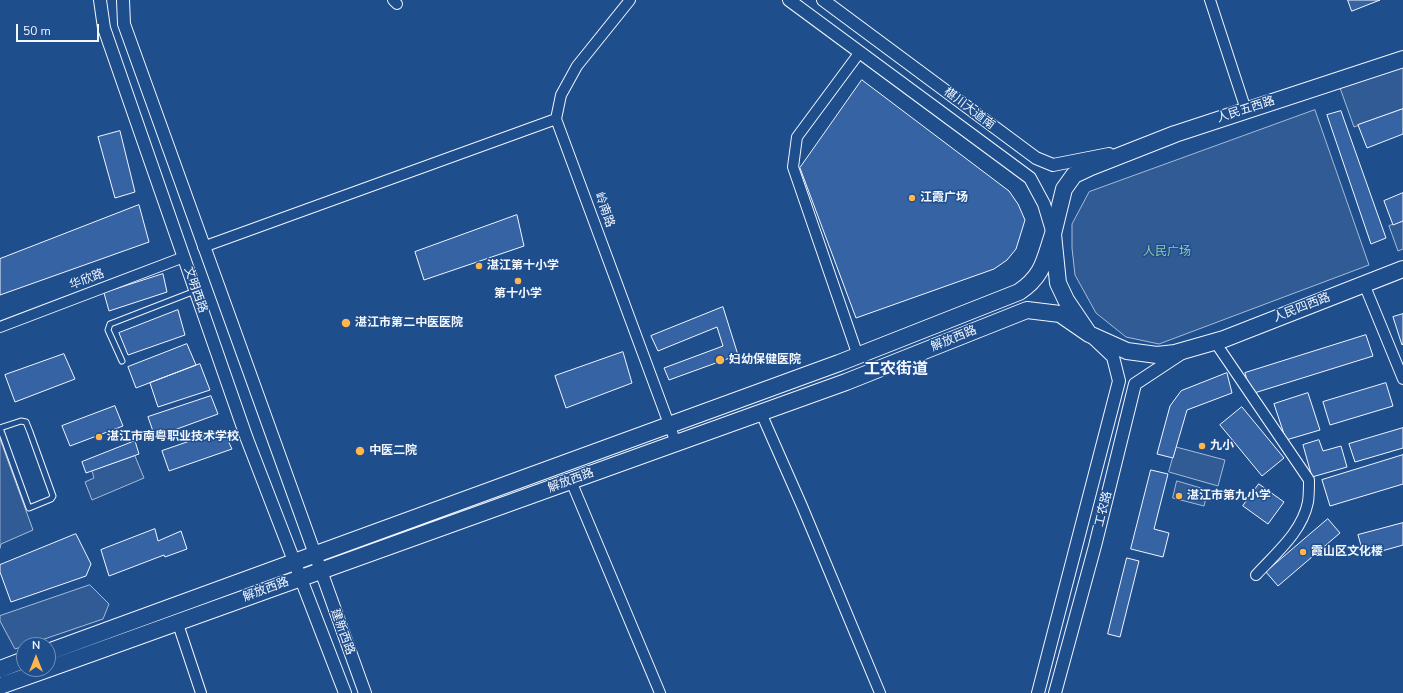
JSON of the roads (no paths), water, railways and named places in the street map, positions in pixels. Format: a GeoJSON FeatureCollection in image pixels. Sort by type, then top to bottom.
{"type":"FeatureCollection","features":[{"type":"Feature","properties":{"kind":"main road","name":"人民五西路"},"geometry":{"type":"LineString","coordinates":[[1091,167],[1176,134],[1403,58]]}},
{"type":"Feature","properties":{"kind":"main road","name":"解放西路"},"geometry":{"type":"LineString","coordinates":[[56,649],[858,356],[1019,292],[1030,285],[1040,273],[1064,189],[1074,175],[1091,167]]}},
{"type":"Feature","properties":{"kind":"main road"},"geometry":{"type":"LineString","coordinates":[[1052,234],[1058,283],[1066,300],[1089,334]]}},
{"type":"Feature","properties":{"kind":"main road","name":"人民四西路"},"geometry":{"type":"LineString","coordinates":[[1089,334],[1127,350],[1157,355],[1201,346],[1403,269]]}},
{"type":"Feature","properties":{"kind":"main road","name":"解放西路"},"geometry":{"type":"LineString","coordinates":[[56,666],[846,382],[1027,310],[1060,314],[1089,334]]}},
{"type":"Feature","properties":{"kind":"main road"},"geometry":{"type":"LineString","coordinates":[[2,666],[16,662]]}},
{"type":"Feature","properties":{"kind":"main road","name":"解放西路"},"geometry":{"type":"LineString","coordinates":[[0,686],[25,677]]}},
{"type":"Feature","properties":{"kind":"street","name":"文明西路"},"geometry":{"type":"LineString","coordinates":[[100,0],[104,28],[195,291],[247,439],[300,578]]}},
{"type":"Feature","properties":{"kind":"street","name":"文明西路"},"geometry":{"type":"LineString","coordinates":[[123,0],[124,24],[320,570]]}},
{"type":"Feature","properties":{"kind":"street"},"geometry":{"type":"LineString","coordinates":[[203,247],[556,119],[561,95],[577,66],[630,0]]}},
{"type":"Feature","properties":{"kind":"street","name":"椹川大道南"},"geometry":{"type":"LineString","coordinates":[[789,0],[1030,178],[1044,204],[1052,234]]}},
{"type":"Feature","properties":{"kind":"street","name":"椹川大道南"},"geometry":{"type":"LineString","coordinates":[[823,0],[1036,158],[1053,165],[1132,148]]}},
{"type":"Feature","properties":{"kind":"street"},"geometry":{"type":"LineString","coordinates":[[1210,0],[1246,110]]}},
{"type":"Feature","properties":{"kind":"street"},"geometry":{"type":"LineString","coordinates":[[858,356],[793,167],[797,137],[860,52]]}},
{"type":"Feature","properties":{"kind":"street","name":"岭南路"},"geometry":{"type":"LineString","coordinates":[[556,119],[676,443]]}},
{"type":"Feature","properties":{"kind":"street"},"geometry":{"type":"LineString","coordinates":[[1132,148],[1176,134]]}},
{"type":"Feature","properties":{"kind":"street","name":"华欣路"},"geometry":{"type":"LineString","coordinates":[[0,327],[184,257]]}},
{"type":"Feature","properties":{"kind":"street"},"geometry":{"type":"LineString","coordinates":[[1364,284],[1403,379]]}},
{"type":"Feature","properties":{"kind":"street","name":"工农路"},"geometry":{"type":"LineString","coordinates":[[1038,693],[1119,381],[1113,357],[1089,334]]}},
{"type":"Feature","properties":{"kind":"street"},"geometry":{"type":"LineString","coordinates":[[1201,346],[1310,480],[1308,502],[1302,520],[1292,535],[1256,575]]}},
{"type":"Feature","properties":{"kind":"street","name":"工农路"},"geometry":{"type":"LineString","coordinates":[[1054,693],[1096,539],[1135,384],[1201,346]]}},
{"type":"Feature","properties":{"kind":"street"},"geometry":{"type":"LineString","coordinates":[[761,413],[802,506],[880,693]]}},
{"type":"Feature","properties":{"kind":"street"},"geometry":{"type":"LineString","coordinates":[[571,480],[660,693]]}},
{"type":"Feature","properties":{"kind":"street","name":"建新西路"},"geometry":{"type":"LineString","coordinates":[[320,570],[364,693]]}},
{"type":"Feature","properties":{"kind":"street","name":"建新西路"},"geometry":{"type":"LineString","coordinates":[[300,578],[345,693]]}},
{"type":"Feature","properties":{"kind":"street"},"geometry":{"type":"LineString","coordinates":[[178,627],[201,693]]}},
{"type":"Feature","properties":{"kind":"lane"},"geometry":{"type":"LineString","coordinates":[[122,361],[108,330],[110,324],[195,291]]}},
{"type":"Feature","properties":{"kind":"lane"},"geometry":{"type":"LineString","coordinates":[[21,421],[26,422],[53,496],[51,499],[29,508],[0,431],[21,421]]}},
{"type":"Feature","properties":{"kind":"place","name":"江霞广场"},"geometry":{"type":"Point","coordinates":[912,198]}},
{"type":"Feature","properties":{"kind":"place","name":"湛江第十小学"},"geometry":{"type":"Point","coordinates":[479,266]}},
{"type":"Feature","properties":{"kind":"place","name":"第十小学"},"geometry":{"type":"Point","coordinates":[518,281]}},
{"type":"Feature","properties":{"kind":"place","name":"湛江市第二中医医院"},"geometry":{"type":"Point","coordinates":[346,323]}},
{"type":"Feature","properties":{"kind":"place","name":"妇幼保健医院"},"geometry":{"type":"Point","coordinates":[720,360]}},
{"type":"Feature","properties":{"kind":"place","name":"湛江市南粤职业技术学校"},"geometry":{"type":"Point","coordinates":[99,437]}},
{"type":"Feature","properties":{"kind":"place","name":"九小"},"geometry":{"type":"Point","coordinates":[1202,446]}},
{"type":"Feature","properties":{"kind":"place","name":"中医二院"},"geometry":{"type":"Point","coordinates":[360,451]}},
{"type":"Feature","properties":{"kind":"place","name":"湛江市第九小学"},"geometry":{"type":"Point","coordinates":[1179,496]}},
{"type":"Feature","properties":{"kind":"place","name":"霞山区文化楼"},"geometry":{"type":"Point","coordinates":[1303,552]}},
{"type":"Feature","properties":{"kind":"district","name":"工农街道"},"geometry":{"type":"Point","coordinates":[896,370]}},
{"type":"Feature","properties":{"kind":"park label","name":"人民广场"},"geometry":{"type":"Point","coordinates":[1167,252]}}]}
